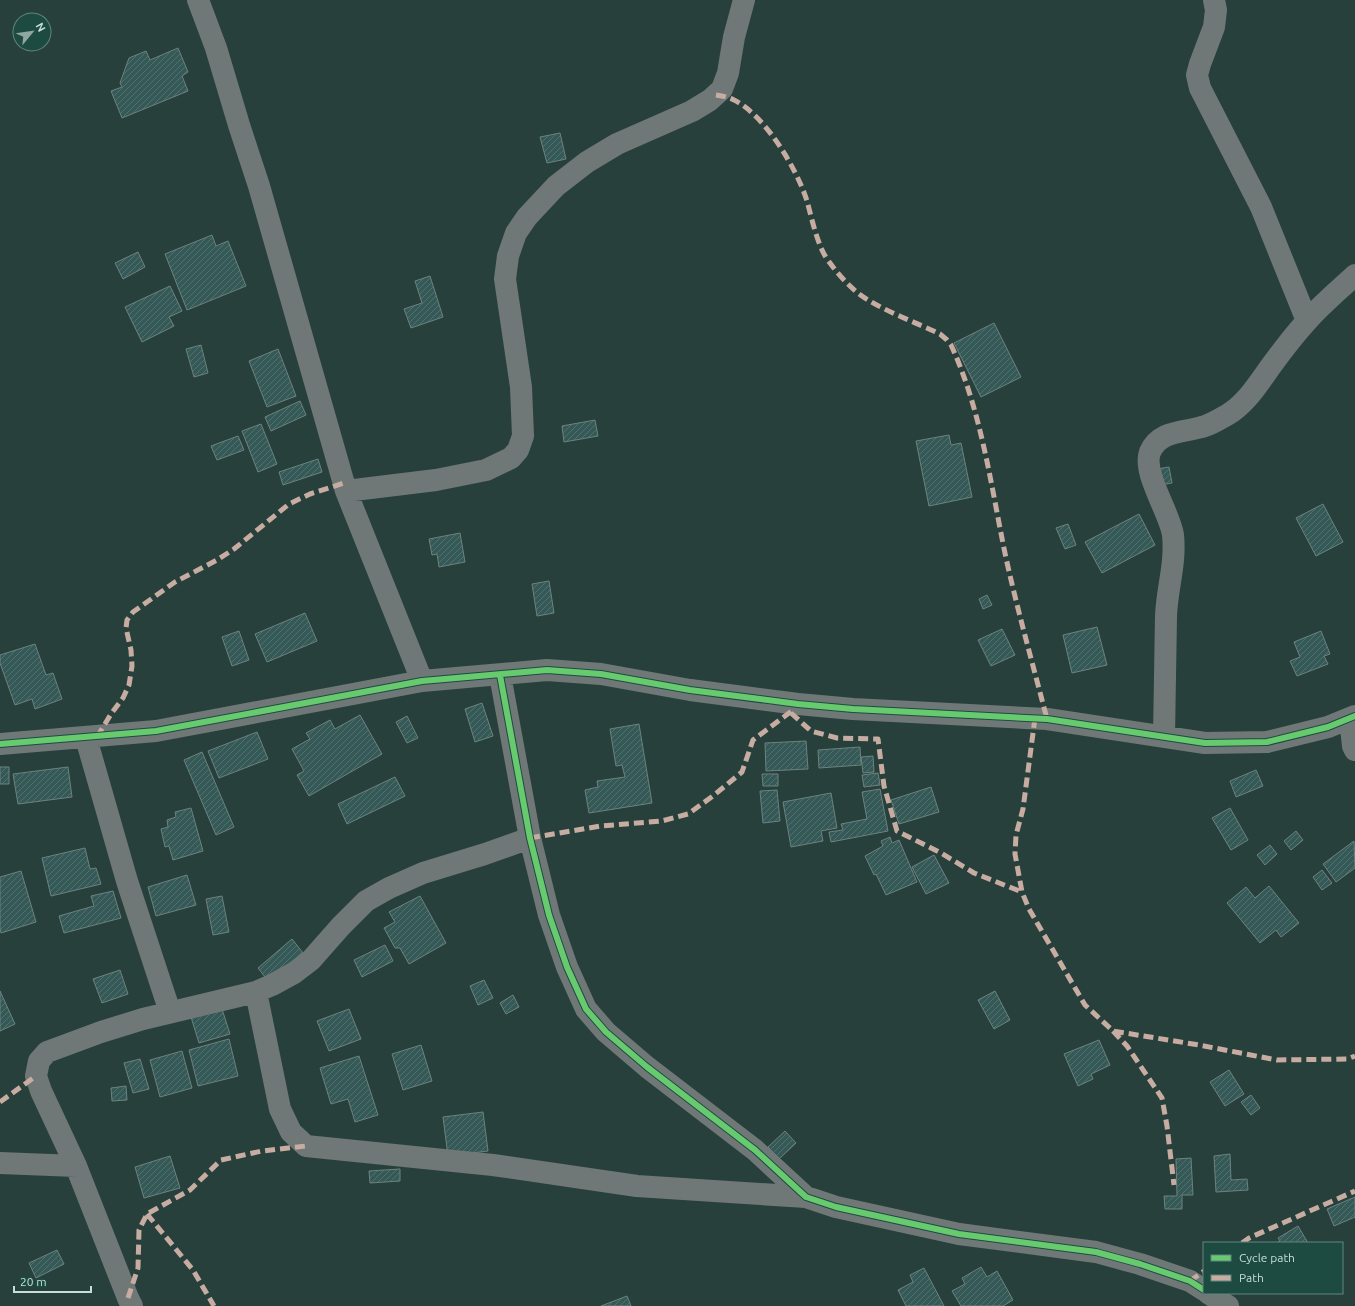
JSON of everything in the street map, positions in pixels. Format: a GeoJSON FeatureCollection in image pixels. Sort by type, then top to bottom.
{"type":"FeatureCollection","features":[{"type":"Feature","properties":{"kind":"street"},"geometry":{"type":"LineString","coordinates":[[198,0],[216,48],[258,186],[346,491],[422,681]]}},
{"type":"Feature","properties":{"kind":"street"},"geometry":{"type":"LineString","coordinates":[[346,491],[436,480],[486,470],[511,458],[518,450],[523,436],[521,387],[505,279],[508,256],[516,233],[527,217],[556,186],[587,162],[616,144],[692,111],[710,100],[722,89],[728,73],[734,37],[744,0]]}},
{"type":"Feature","properties":{"kind":"street"},"geometry":{"type":"LineString","coordinates":[[1214,0],[1216,10],[1214,27],[1197,75],[1200,88],[1261,207],[1307,320]]}},
{"type":"Feature","properties":{"kind":"street"},"geometry":{"type":"LineString","coordinates":[[1164,737],[1166,614],[1172,577],[1174,549],[1172,530],[1158,497],[1150,468],[1150,453],[1155,442],[1166,436],[1205,426],[1228,415],[1249,396],[1307,320],[1355,275]]}},
{"type":"Feature","properties":{"kind":"street"},"geometry":{"type":"LineString","coordinates":[[0,744],[156,732],[422,681],[547,670],[601,674],[690,690],[798,704],[853,709],[1047,719],[1205,743],[1267,742],[1328,727],[1353,717],[1353,746],[1355,750]]}},
{"type":"Feature","properties":{"kind":"street"},"geometry":{"type":"LineString","coordinates":[[500,675],[530,838],[549,915],[567,967],[586,1009],[606,1032],[647,1067],[755,1150],[806,1197]]}},
{"type":"Feature","properties":{"kind":"street"},"geometry":{"type":"LineString","coordinates":[[86,738],[127,881],[170,1012]]}},
{"type":"Feature","properties":{"kind":"street"},"geometry":{"type":"LineString","coordinates":[[132,1306],[76,1166],[41,1091],[36,1076],[39,1061],[47,1052],[94,1034],[170,1012],[256,992],[272,985],[300,969],[311,960],[341,926],[366,902],[389,888],[423,873],[485,854],[530,838]]}},
{"type":"Feature","properties":{"kind":"street"},"geometry":{"type":"LineString","coordinates":[[256,992],[280,1109],[291,1132],[306,1146],[493,1165],[637,1186],[806,1197],[836,1207],[959,1234],[1096,1252],[1140,1264],[1190,1281],[1203,1289]]}},
{"type":"Feature","properties":{"kind":"street"},"geometry":{"type":"LineString","coordinates":[[0,1163],[76,1166]]}},
{"type":"Feature","properties":{"kind":"street"},"geometry":{"type":"LineString","coordinates":[[1210,1294],[1228,1306]]}},
{"type":"Feature","properties":{"kind":"building"},"geometry":{"type":"Polygon","coordinates":[[[178,48],[188,72],[182,76],[188,91],[122,118],[111,91],[122,87],[120,83],[129,58],[146,51],[150,60],[178,48]]]}},
{"type":"Feature","properties":{"kind":"building"},"geometry":{"type":"Polygon","coordinates":[[[560,133],[566,159],[547,163],[540,137],[560,133]]]}},
{"type":"Feature","properties":{"kind":"building"},"geometry":{"type":"Polygon","coordinates":[[[212,235],[216,246],[228,241],[246,286],[187,310],[165,254],[212,235]]]}},
{"type":"Feature","properties":{"kind":"building"},"geometry":{"type":"Polygon","coordinates":[[[138,252],[145,267],[123,279],[115,263],[138,252]]]}},
{"type":"Feature","properties":{"kind":"building"},"geometry":{"type":"Polygon","coordinates":[[[430,276],[443,317],[411,328],[404,309],[422,303],[415,281],[430,276]]]}},
{"type":"Feature","properties":{"kind":"building"},"geometry":{"type":"Polygon","coordinates":[[[170,286],[182,311],[169,317],[174,326],[142,342],[125,307],[170,286]]]}},
{"type":"Feature","properties":{"kind":"building"},"geometry":{"type":"Polygon","coordinates":[[[994,323],[1021,377],[981,397],[954,343],[994,323]]]}},
{"type":"Feature","properties":{"kind":"building"},"geometry":{"type":"Polygon","coordinates":[[[201,345],[208,373],[194,377],[186,349],[201,345]]]}},
{"type":"Feature","properties":{"kind":"building"},"geometry":{"type":"Polygon","coordinates":[[[278,349],[296,396],[267,407],[249,361],[278,349]]]}},
{"type":"Feature","properties":{"kind":"building"},"geometry":{"type":"Polygon","coordinates":[[[300,401],[306,415],[271,431],[265,417],[300,401]]]}},
{"type":"Feature","properties":{"kind":"building"},"geometry":{"type":"Polygon","coordinates":[[[595,420],[598,436],[564,442],[562,426],[595,420]]]}},
{"type":"Feature","properties":{"kind":"building"},"geometry":{"type":"Polygon","coordinates":[[[261,424],[277,464],[258,472],[242,431],[261,424]]]}},
{"type":"Feature","properties":{"kind":"building"},"geometry":{"type":"Polygon","coordinates":[[[949,435],[951,445],[961,443],[972,497],[929,506],[916,441],[949,435]]]}},
{"type":"Feature","properties":{"kind":"building"},"geometry":{"type":"Polygon","coordinates":[[[238,436],[244,450],[217,460],[211,446],[238,436]]]}},
{"type":"Feature","properties":{"kind":"building"},"geometry":{"type":"Polygon","coordinates":[[[318,459],[322,472],[283,485],[279,472],[318,459]]]}},
{"type":"Feature","properties":{"kind":"building"},"geometry":{"type":"Polygon","coordinates":[[[1169,467],[1172,483],[1161,485],[1157,469],[1169,467]]]}},
{"type":"Feature","properties":{"kind":"building"},"geometry":{"type":"Polygon","coordinates":[[[1323,504],[1343,542],[1316,556],[1296,518],[1323,504]]]}},
{"type":"Feature","properties":{"kind":"building"},"geometry":{"type":"Polygon","coordinates":[[[1139,514],[1155,545],[1102,573],[1085,542],[1139,514]]]}},
{"type":"Feature","properties":{"kind":"building"},"geometry":{"type":"Polygon","coordinates":[[[1068,524],[1076,545],[1065,549],[1056,528],[1068,524]]]}},
{"type":"Feature","properties":{"kind":"building"},"geometry":{"type":"Polygon","coordinates":[[[460,533],[465,562],[439,567],[437,554],[432,555],[429,539],[460,533]]]}},
{"type":"Feature","properties":{"kind":"building"},"geometry":{"type":"Polygon","coordinates":[[[549,581],[554,613],[537,616],[532,584],[549,581]]]}},
{"type":"Feature","properties":{"kind":"building"},"geometry":{"type":"Polygon","coordinates":[[[987,595],[992,605],[983,609],[979,599],[987,595]]]}},
{"type":"Feature","properties":{"kind":"building"},"geometry":{"type":"Polygon","coordinates":[[[305,613],[317,641],[267,662],[255,634],[305,613]]]}},
{"type":"Feature","properties":{"kind":"building"},"geometry":{"type":"Polygon","coordinates":[[[1097,627],[1107,665],[1072,673],[1063,635],[1097,627]]]}},
{"type":"Feature","properties":{"kind":"building"},"geometry":{"type":"Polygon","coordinates":[[[1002,629],[1015,655],[991,666],[978,640],[1002,629]]]}},
{"type":"Feature","properties":{"kind":"building"},"geometry":{"type":"Polygon","coordinates":[[[239,631],[249,660],[232,666],[222,637],[239,631]]]}},
{"type":"Feature","properties":{"kind":"building"},"geometry":{"type":"Polygon","coordinates":[[[1321,631],[1330,654],[1324,656],[1328,664],[1297,676],[1290,661],[1300,657],[1294,642],[1321,631]]]}},
{"type":"Feature","properties":{"kind":"building"},"geometry":{"type":"Polygon","coordinates":[[[35,644],[46,675],[53,673],[62,699],[35,709],[32,699],[15,705],[0,663],[0,655],[35,644]]]}},
{"type":"Feature","properties":{"kind":"building"},"geometry":{"type":"Polygon","coordinates":[[[482,703],[493,736],[475,742],[465,709],[482,703]]]}},
{"type":"Feature","properties":{"kind":"building"},"geometry":{"type":"Polygon","coordinates":[[[360,715],[382,754],[309,796],[297,775],[304,771],[292,749],[310,739],[306,733],[330,720],[335,729],[360,715]]]}},
{"type":"Feature","properties":{"kind":"building"},"geometry":{"type":"Polygon","coordinates":[[[407,716],[418,738],[407,743],[396,722],[407,716]]]}},
{"type":"Feature","properties":{"kind":"building"},"geometry":{"type":"Polygon","coordinates":[[[639,724],[652,803],[589,813],[585,790],[598,787],[597,781],[625,777],[622,765],[616,766],[610,729],[639,724]]]}},
{"type":"Feature","properties":{"kind":"building"},"geometry":{"type":"Polygon","coordinates":[[[257,732],[268,759],[219,778],[208,751],[257,732]]]}},
{"type":"Feature","properties":{"kind":"building"},"geometry":{"type":"Polygon","coordinates":[[[806,741],[808,769],[766,771],[765,743],[806,741]]]}},
{"type":"Feature","properties":{"kind":"building"},"geometry":{"type":"Polygon","coordinates":[[[860,747],[861,765],[819,768],[818,750],[860,747]]]}},
{"type":"Feature","properties":{"kind":"building"},"geometry":{"type":"Polygon","coordinates":[[[202,752],[234,827],[216,835],[184,760],[202,752]]]}},
{"type":"Feature","properties":{"kind":"building"},"geometry":{"type":"Polygon","coordinates":[[[873,756],[874,772],[863,773],[861,757],[873,756]]]}},
{"type":"Feature","properties":{"kind":"building"},"geometry":{"type":"Polygon","coordinates":[[[0,767],[9,767],[9,784],[0,784],[0,767]]]}},
{"type":"Feature","properties":{"kind":"building"},"geometry":{"type":"Polygon","coordinates":[[[68,767],[72,797],[18,804],[13,774],[68,767]]]}},
{"type":"Feature","properties":{"kind":"building"},"geometry":{"type":"Polygon","coordinates":[[[1256,770],[1263,786],[1236,797],[1230,781],[1256,770]]]}},
{"type":"Feature","properties":{"kind":"building"},"geometry":{"type":"Polygon","coordinates":[[[878,773],[880,785],[864,787],[862,775],[878,773]]]}},
{"type":"Feature","properties":{"kind":"building"},"geometry":{"type":"Polygon","coordinates":[[[762,774],[778,774],[778,786],[763,786],[762,774]]]}},
{"type":"Feature","properties":{"kind":"building"},"geometry":{"type":"Polygon","coordinates":[[[395,777],[405,796],[347,824],[338,804],[395,777]]]}},
{"type":"Feature","properties":{"kind":"building"},"geometry":{"type":"Polygon","coordinates":[[[931,787],[939,812],[899,824],[891,800],[931,787]]]}},
{"type":"Feature","properties":{"kind":"building"},"geometry":{"type":"Polygon","coordinates":[[[880,789],[888,831],[831,842],[829,832],[843,830],[841,824],[867,819],[862,792],[880,789]]]}},
{"type":"Feature","properties":{"kind":"building"},"geometry":{"type":"Polygon","coordinates":[[[777,790],[780,821],[763,823],[760,791],[777,790]]]}},
{"type":"Feature","properties":{"kind":"building"},"geometry":{"type":"Polygon","coordinates":[[[831,793],[837,828],[821,831],[823,841],[791,847],[783,802],[831,793]]]}},
{"type":"Feature","properties":{"kind":"building"},"geometry":{"type":"Polygon","coordinates":[[[191,808],[203,851],[173,860],[169,846],[165,847],[161,829],[168,827],[167,820],[176,817],[175,812],[191,808]]]}},
{"type":"Feature","properties":{"kind":"building"},"geometry":{"type":"Polygon","coordinates":[[[1230,808],[1248,840],[1231,850],[1212,818],[1230,808]]]}},
{"type":"Feature","properties":{"kind":"building"},"geometry":{"type":"Polygon","coordinates":[[[1296,831],[1303,840],[1291,850],[1284,841],[1296,831]]]}},
{"type":"Feature","properties":{"kind":"building"},"geometry":{"type":"Polygon","coordinates":[[[890,837],[892,843],[899,840],[917,882],[886,895],[865,856],[883,846],[881,841],[890,837]]]}},
{"type":"Feature","properties":{"kind":"building"},"geometry":{"type":"Polygon","coordinates":[[[1354,841],[1355,868],[1336,882],[1323,864],[1354,841]]]}},
{"type":"Feature","properties":{"kind":"building"},"geometry":{"type":"Polygon","coordinates":[[[1270,845],[1277,854],[1265,865],[1257,855],[1270,845]]]}},
{"type":"Feature","properties":{"kind":"building"},"geometry":{"type":"Polygon","coordinates":[[[85,848],[90,869],[96,868],[101,884],[51,896],[42,858],[85,848]]]}},
{"type":"Feature","properties":{"kind":"building"},"geometry":{"type":"Polygon","coordinates":[[[934,855],[949,883],[926,894],[912,867],[934,855]]]}},
{"type":"Feature","properties":{"kind":"building"},"geometry":{"type":"Polygon","coordinates":[[[1322,870],[1332,883],[1322,890],[1313,877],[1322,870]]]}},
{"type":"Feature","properties":{"kind":"building"},"geometry":{"type":"Polygon","coordinates":[[[21,871],[36,922],[1,933],[0,877],[21,871]]]}},
{"type":"Feature","properties":{"kind":"building"},"geometry":{"type":"Polygon","coordinates":[[[187,875],[196,905],[156,916],[148,887],[187,875]]]}},
{"type":"Feature","properties":{"kind":"building"},"geometry":{"type":"Polygon","coordinates":[[[1269,886],[1299,923],[1281,937],[1276,930],[1260,943],[1227,903],[1246,887],[1255,898],[1269,886]]]}},
{"type":"Feature","properties":{"kind":"building"},"geometry":{"type":"Polygon","coordinates":[[[113,891],[121,918],[64,933],[59,916],[94,906],[91,896],[113,891]]]}},
{"type":"Feature","properties":{"kind":"building"},"geometry":{"type":"Polygon","coordinates":[[[222,896],[229,932],[213,935],[206,899],[222,896]]]}},
{"type":"Feature","properties":{"kind":"building"},"geometry":{"type":"Polygon","coordinates":[[[420,896],[446,943],[409,964],[400,948],[395,948],[384,928],[395,922],[389,912],[420,896]]]}},
{"type":"Feature","properties":{"kind":"building"},"geometry":{"type":"Polygon","coordinates":[[[292,939],[303,953],[269,982],[258,968],[292,939]]]}},
{"type":"Feature","properties":{"kind":"building"},"geometry":{"type":"Polygon","coordinates":[[[385,945],[393,961],[362,977],[354,960],[385,945]]]}},
{"type":"Feature","properties":{"kind":"building"},"geometry":{"type":"Polygon","coordinates":[[[120,970],[128,994],[102,1003],[93,979],[120,970]]]}},
{"type":"Feature","properties":{"kind":"building"},"geometry":{"type":"Polygon","coordinates":[[[484,980],[493,998],[478,1005],[470,986],[484,980]]]}},
{"type":"Feature","properties":{"kind":"building"},"geometry":{"type":"Polygon","coordinates":[[[0,991],[15,1024],[0,1031],[0,991]]]}},
{"type":"Feature","properties":{"kind":"building"},"geometry":{"type":"Polygon","coordinates":[[[995,991],[1010,1020],[994,1029],[978,1000],[995,991]]]}},
{"type":"Feature","properties":{"kind":"building"},"geometry":{"type":"Polygon","coordinates":[[[513,995],[519,1007],[506,1014],[500,1003],[513,995]]]}},
{"type":"Feature","properties":{"kind":"building"},"geometry":{"type":"Polygon","coordinates":[[[222,1009],[230,1034],[199,1043],[191,1017],[222,1009]]]}},
{"type":"Feature","properties":{"kind":"building"},"geometry":{"type":"Polygon","coordinates":[[[349,1009],[361,1039],[329,1051],[317,1021],[349,1009]]]}},
{"type":"Feature","properties":{"kind":"building"},"geometry":{"type":"Polygon","coordinates":[[[229,1039],[238,1076],[198,1086],[189,1050],[229,1039]]]}},
{"type":"Feature","properties":{"kind":"building"},"geometry":{"type":"Polygon","coordinates":[[[1099,1040],[1110,1065],[1091,1074],[1093,1079],[1078,1086],[1064,1054],[1099,1040]]]}},
{"type":"Feature","properties":{"kind":"building"},"geometry":{"type":"Polygon","coordinates":[[[421,1045],[432,1081],[403,1090],[392,1054],[421,1045]]]}},
{"type":"Feature","properties":{"kind":"building"},"geometry":{"type":"Polygon","coordinates":[[[182,1051],[192,1088],[160,1097],[150,1060],[182,1051]]]}},
{"type":"Feature","properties":{"kind":"building"},"geometry":{"type":"Polygon","coordinates":[[[359,1056],[378,1115],[355,1122],[348,1099],[331,1104],[320,1068],[359,1056]]]}},
{"type":"Feature","properties":{"kind":"building"},"geometry":{"type":"Polygon","coordinates":[[[140,1059],[149,1089],[133,1093],[124,1063],[140,1059]]]}},
{"type":"Feature","properties":{"kind":"building"},"geometry":{"type":"Polygon","coordinates":[[[1229,1070],[1244,1094],[1225,1106],[1210,1082],[1229,1070]]]}},
{"type":"Feature","properties":{"kind":"building"},"geometry":{"type":"Polygon","coordinates":[[[126,1086],[127,1100],[112,1101],[111,1088],[126,1086]]]}},
{"type":"Feature","properties":{"kind":"building"},"geometry":{"type":"Polygon","coordinates":[[[1251,1095],[1260,1108],[1251,1115],[1241,1102],[1251,1095]]]}},
{"type":"Feature","properties":{"kind":"building"},"geometry":{"type":"Polygon","coordinates":[[[483,1112],[488,1151],[448,1156],[443,1117],[483,1112]]]}},
{"type":"Feature","properties":{"kind":"building"},"geometry":{"type":"Polygon","coordinates":[[[785,1131],[796,1143],[779,1159],[768,1147],[785,1131]]]}},
{"type":"Feature","properties":{"kind":"building"},"geometry":{"type":"Polygon","coordinates":[[[1230,1154],[1231,1180],[1247,1179],[1248,1190],[1216,1192],[1214,1156],[1230,1154]]]}},
{"type":"Feature","properties":{"kind":"building"},"geometry":{"type":"Polygon","coordinates":[[[170,1156],[180,1188],[144,1198],[135,1167],[170,1156]]]}},
{"type":"Feature","properties":{"kind":"building"},"geometry":{"type":"Polygon","coordinates":[[[1191,1158],[1193,1195],[1182,1195],[1182,1209],[1165,1209],[1164,1196],[1177,1196],[1176,1159],[1191,1158]]]}},
{"type":"Feature","properties":{"kind":"building"},"geometry":{"type":"Polygon","coordinates":[[[400,1169],[400,1181],[370,1183],[369,1171],[400,1169]]]}},
{"type":"Feature","properties":{"kind":"building"},"geometry":{"type":"Polygon","coordinates":[[[1355,1197],[1355,1217],[1334,1226],[1327,1209],[1355,1197]]]}},
{"type":"Feature","properties":{"kind":"building"},"geometry":{"type":"Polygon","coordinates":[[[1298,1226],[1307,1242],[1278,1242],[1280,1241],[1278,1238],[1298,1226]]]}},
{"type":"Feature","properties":{"kind":"building"},"geometry":{"type":"Polygon","coordinates":[[[57,1250],[64,1264],[36,1278],[29,1263],[57,1250]]]}},
{"type":"Feature","properties":{"kind":"building"},"geometry":{"type":"Polygon","coordinates":[[[981,1267],[987,1277],[997,1271],[1013,1300],[1003,1306],[961,1306],[952,1291],[965,1284],[962,1278],[981,1267]]]}},
{"type":"Feature","properties":{"kind":"building"},"geometry":{"type":"Polygon","coordinates":[[[924,1268],[944,1306],[906,1306],[898,1290],[913,1282],[910,1275],[924,1268]]]}},
{"type":"Feature","properties":{"kind":"building"},"geometry":{"type":"Polygon","coordinates":[[[627,1296],[631,1306],[601,1306],[627,1296]]]}},
{"type":"Feature","properties":{"kind":"marked path"},"geometry":{"type":"LineString","coordinates":[[716,95],[732,99],[746,107],[768,130],[778,144],[788,159],[802,188],[822,250],[843,279],[868,300],[888,311],[940,334],[951,345],[962,370],[978,423],[1006,558],[1047,719]]}},
{"type":"Feature","properties":{"kind":"marked path"},"geometry":{"type":"LineString","coordinates":[[97,737],[123,698],[129,685],[132,666],[131,650],[126,628],[127,620],[133,612],[175,582],[217,560],[234,549],[289,504],[310,494],[344,483]]}},
{"type":"Feature","properties":{"kind":"marked path"},"geometry":{"type":"LineString","coordinates":[[530,838],[601,826],[662,821],[688,814],[742,772],[753,740],[793,710]]}},
{"type":"Feature","properties":{"kind":"marked path"},"geometry":{"type":"LineString","coordinates":[[791,713],[811,731],[837,738],[878,739],[884,786],[897,831],[941,853],[974,873],[1022,892]]}},
{"type":"Feature","properties":{"kind":"marked path"},"geometry":{"type":"LineString","coordinates":[[1035,718],[1023,809],[1016,835],[1015,854],[1022,892],[1029,909],[1085,1005],[1113,1031],[1277,1060],[1347,1059],[1355,1056]]}},
{"type":"Feature","properties":{"kind":"marked path"},"geometry":{"type":"LineString","coordinates":[[1113,1031],[1127,1046],[1162,1098],[1174,1185]]}},
{"type":"Feature","properties":{"kind":"marked path"},"geometry":{"type":"LineString","coordinates":[[0,1102],[36,1076]]}},
{"type":"Feature","properties":{"kind":"marked path"},"geometry":{"type":"LineString","coordinates":[[128,1298],[138,1268],[139,1230],[147,1214],[190,1190],[221,1160],[262,1151],[306,1146]]}},
{"type":"Feature","properties":{"kind":"marked path"},"geometry":{"type":"LineString","coordinates":[[1243,1242],[1249,1238],[1355,1191]]}},
{"type":"Feature","properties":{"kind":"marked path"},"geometry":{"type":"LineString","coordinates":[[147,1214],[193,1270],[214,1306]]}},
{"type":"Feature","properties":{"kind":"marked path"},"geometry":{"type":"LineString","coordinates":[[1190,1281],[1203,1272]]}},
{"type":"Feature","properties":{"kind":"cycle path"},"geometry":{"type":"LineString","coordinates":[[0,744],[156,731],[422,681],[547,670],[601,674],[690,690],[798,704],[853,709],[1047,719],[1205,743],[1267,742],[1328,727],[1355,716]]}},
{"type":"Feature","properties":{"kind":"cycle path"},"geometry":{"type":"LineString","coordinates":[[500,675],[530,838],[549,915],[567,967],[586,1009],[606,1032],[647,1067],[755,1150],[806,1197],[836,1207],[959,1234],[1096,1252],[1140,1264],[1190,1281],[1203,1289]]}}]}
